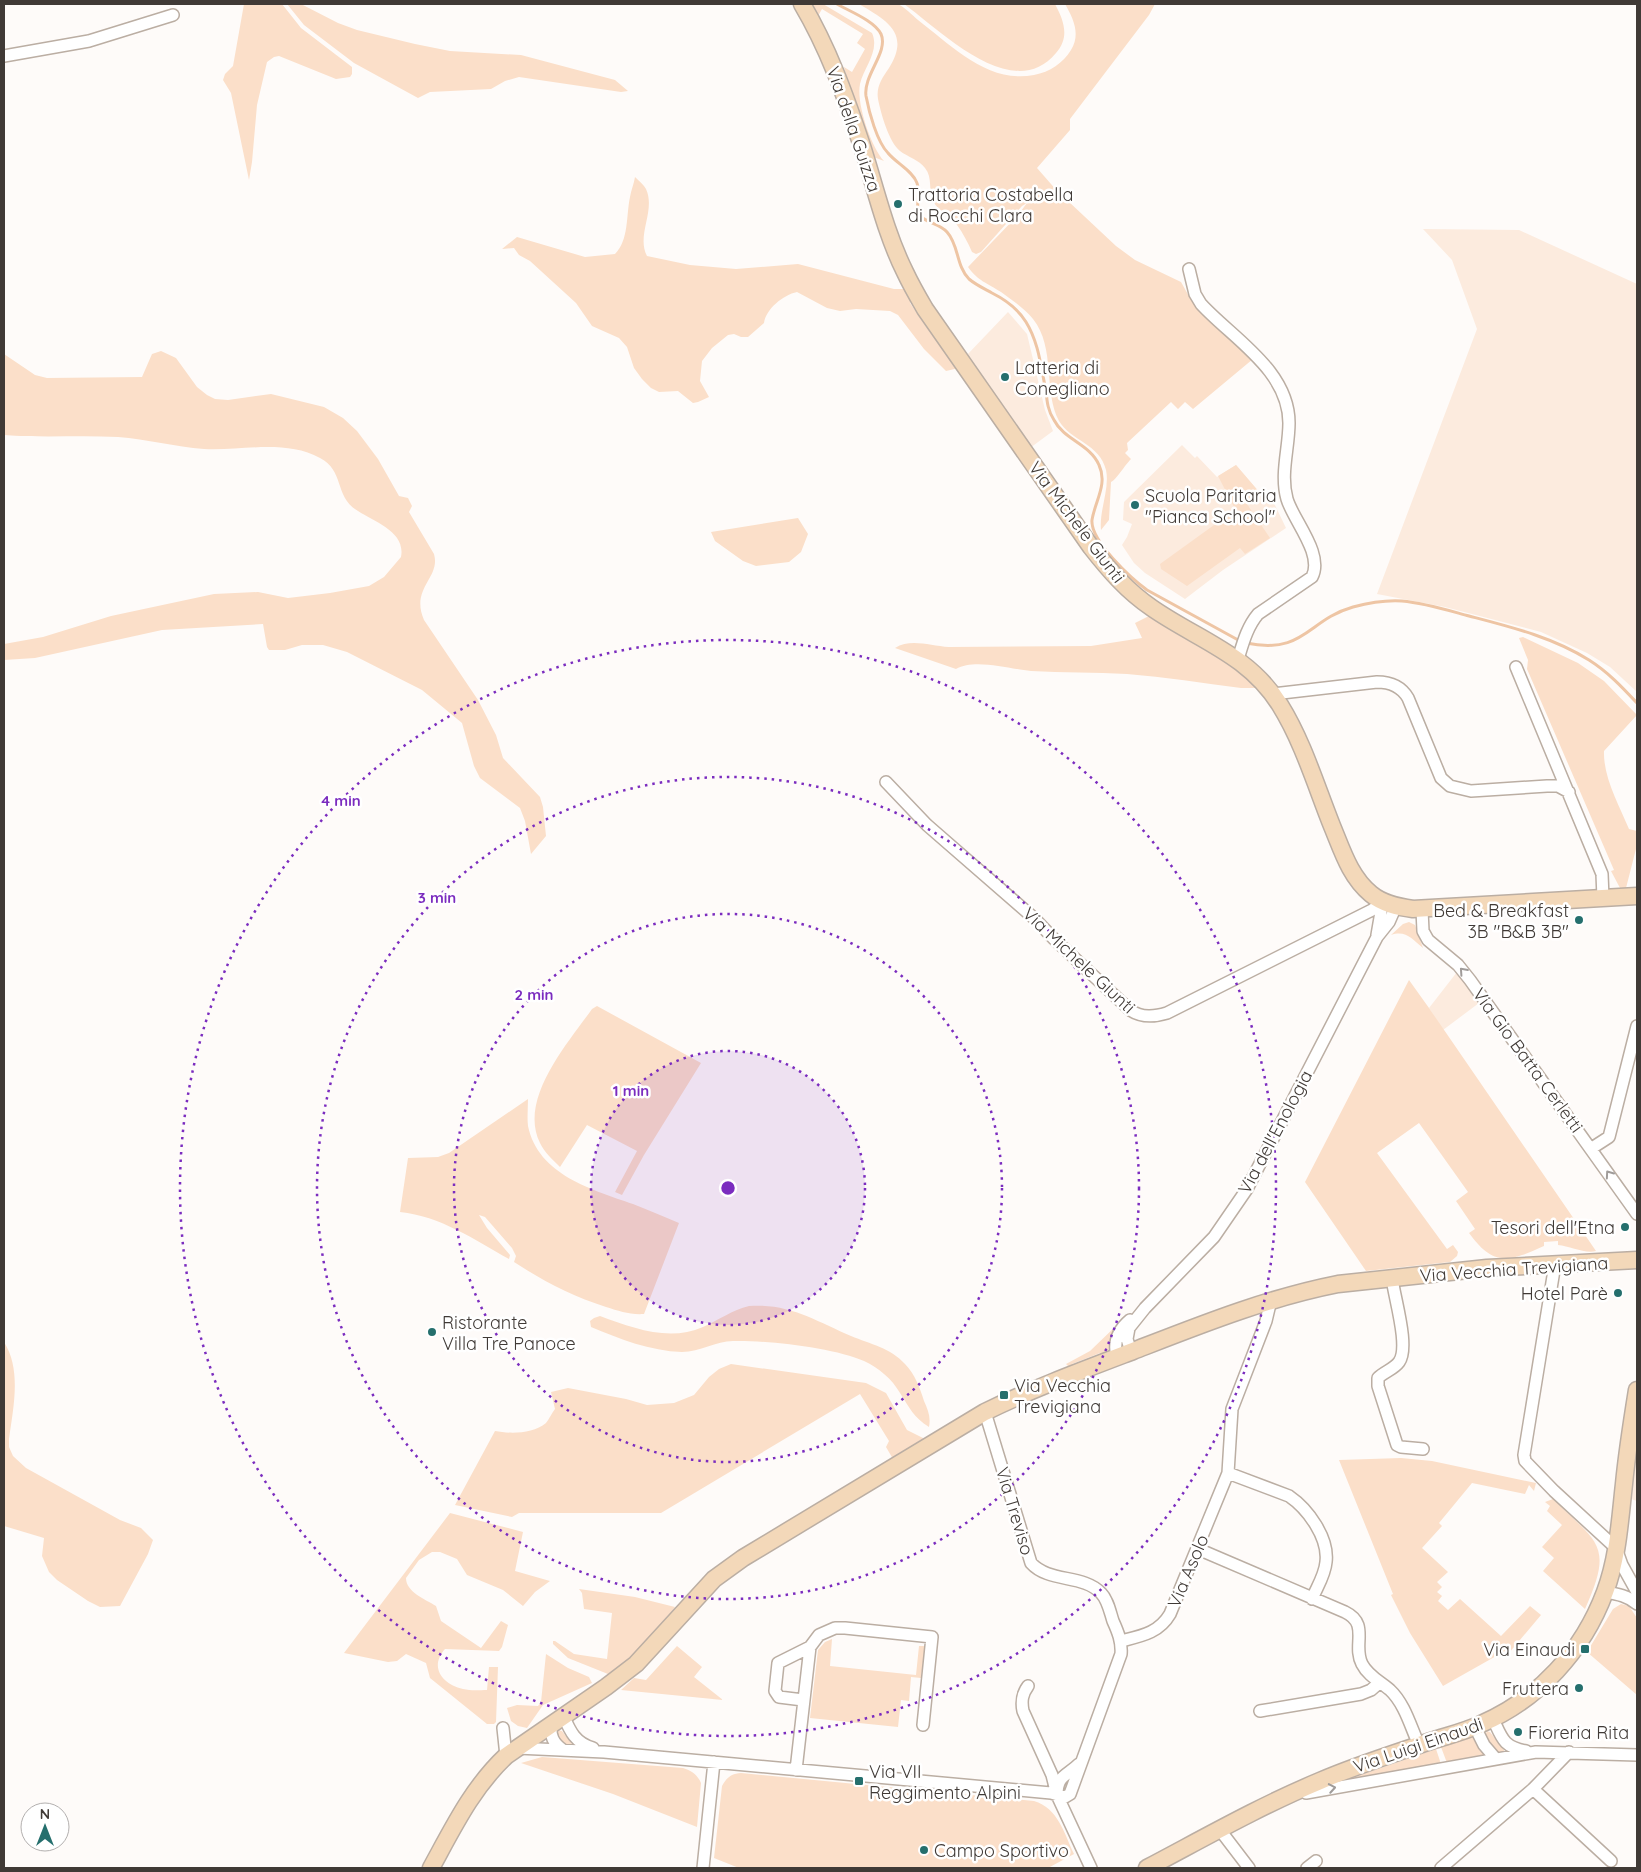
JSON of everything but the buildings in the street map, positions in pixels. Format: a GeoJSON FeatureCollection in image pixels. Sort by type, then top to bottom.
{"type":"FeatureCollection","features":[{"type":"Feature","properties":{"kind":"street","name":"Via della Guizza"},"geometry":{"type":"LineString","coordinates":[[802,4],[818,31],[836,74],[861,143],[898,258]]}},
{"type":"Feature","properties":{"kind":"street"},"geometry":{"type":"LineString","coordinates":[[4,56],[88,41],[173,15]]}},
{"type":"Feature","properties":{"kind":"street","name":"Via Michele Giunti"},"geometry":{"type":"LineString","coordinates":[[898,258],[925,309],[1106,566],[1152,609],[1241,648],[1250,669],[1273,694],[1292,726],[1350,868],[1360,883],[1380,900],[1396,906],[1422,910],[1637,896]]}},
{"type":"Feature","properties":{"kind":"street"},"geometry":{"type":"LineString","coordinates":[[1189,269],[1193,288],[1200,304],[1259,359],[1285,399],[1290,426],[1284,473],[1285,491],[1289,505],[1308,543],[1315,563],[1312,576],[1258,614],[1248,628],[1241,648]]}},
{"type":"Feature","properties":{"kind":"street"},"geometry":{"type":"LineString","coordinates":[[1516,667],[1602,874],[1603,898]]}},
{"type":"Feature","properties":{"kind":"street"},"geometry":{"type":"LineString","coordinates":[[1273,694],[1376,682],[1390,683],[1401,689],[1408,698],[1441,778],[1450,786],[1471,791],[1558,786],[1569,792]]}},
{"type":"Feature","properties":{"kind":"street","name":"Via Michele Giunti"},"geometry":{"type":"LineString","coordinates":[[886,782],[927,825],[1035,919],[1130,1010],[1141,1016],[1167,1013],[1372,910],[1380,900]]}},
{"type":"Feature","properties":{"kind":"street","name":"Via dell'Enologia"},"geometry":{"type":"LineString","coordinates":[[1377,937],[1380,900]]}},
{"type":"Feature","properties":{"kind":"street","name":"Via dell'Enologia"},"geometry":{"type":"LineString","coordinates":[[1124,1354],[1129,1328],[1145,1308],[1214,1237],[1247,1189],[1377,937],[1388,922],[1396,906]]}},
{"type":"Feature","properties":{"kind":"street","name":"Via Gio Batta Cerletti"},"geometry":{"type":"LineString","coordinates":[[1422,910],[1423,931],[1428,940],[1458,965],[1470,980],[1592,1148],[1637,1214]]}},
{"type":"Feature","properties":{"kind":"street"},"geometry":{"type":"LineString","coordinates":[[1592,1148],[1609,1137],[1637,1026]]}},
{"type":"Feature","properties":{"kind":"street","name":"Via Vecchia Trevigiana"},"geometry":{"type":"LineString","coordinates":[[431,1868],[468,1800],[481,1782],[512,1752],[606,1688],[636,1664],[714,1579],[728,1568],[985,1412],[1007,1401],[1218,1318],[1271,1300],[1338,1284],[1487,1268],[1637,1260]]}},
{"type":"Feature","properties":{"kind":"street"},"geometry":{"type":"LineString","coordinates":[[1555,1264],[1524,1461],[1616,1548],[1634,1588],[1607,1587]]}},
{"type":"Feature","properties":{"kind":"street"},"geometry":{"type":"LineString","coordinates":[[1392,1278],[1403,1336],[1402,1354],[1399,1362],[1378,1378],[1378,1386],[1397,1445],[1422,1449]]}},
{"type":"Feature","properties":{"kind":"street","name":"Via Asolo"},"geometry":{"type":"LineString","coordinates":[[1121,1641],[1154,1631],[1166,1621],[1228,1473],[1232,1409],[1257,1346],[1271,1300]]}},
{"type":"Feature","properties":{"kind":"street","name":"Via Luigi Einaudi"},"geometry":{"type":"LineString","coordinates":[[1147,1868],[1284,1796],[1321,1780],[1475,1727],[1537,1690],[1564,1662],[1584,1636],[1596,1614],[1607,1587],[1616,1548],[1637,1390]]}},
{"type":"Feature","properties":{"kind":"street","name":"Via Treviso"},"geometry":{"type":"LineString","coordinates":[[985,1412],[1031,1563],[1045,1573],[1088,1584],[1102,1593],[1121,1641]]}},
{"type":"Feature","properties":{"kind":"street"},"geometry":{"type":"LineString","coordinates":[[1228,1473],[1289,1496],[1309,1515],[1322,1540],[1326,1556],[1324,1572],[1312,1599]]}},
{"type":"Feature","properties":{"kind":"street"},"geometry":{"type":"LineString","coordinates":[[1198,1548],[1345,1612],[1356,1619],[1362,1664],[1378,1683],[1390,1690],[1396,1698],[1409,1721],[1419,1745]]}},
{"type":"Feature","properties":{"kind":"street"},"geometry":{"type":"LineString","coordinates":[[1607,1587],[1637,1604]]}},
{"type":"Feature","properties":{"kind":"street"},"geometry":{"type":"LineString","coordinates":[[804,1700],[779,1697],[775,1692],[778,1663],[810,1646],[819,1635],[835,1628],[845,1628],[932,1637],[923,1725]]}},
{"type":"Feature","properties":{"kind":"street"},"geometry":{"type":"LineString","coordinates":[[1062,1799],[1058,1784],[1062,1777],[1080,1762],[1121,1654],[1121,1641]]}},
{"type":"Feature","properties":{"kind":"street"},"geometry":{"type":"LineString","coordinates":[[796,1770],[810,1646]]}},
{"type":"Feature","properties":{"kind":"street"},"geometry":{"type":"LineString","coordinates":[[1260,1712],[1361,1694],[1371,1690],[1378,1683]]}},
{"type":"Feature","properties":{"kind":"street"},"geometry":{"type":"LineString","coordinates":[[1028,1686],[1024,1692],[1023,1710],[1090,1868]]}},
{"type":"Feature","properties":{"kind":"street"},"geometry":{"type":"LineString","coordinates":[[1493,1718],[1503,1741],[1509,1746],[1536,1752]]}},
{"type":"Feature","properties":{"kind":"street"},"geometry":{"type":"LineString","coordinates":[[563,1750],[551,1736],[557,1720],[580,1743],[604,1752]]}},
{"type":"Feature","properties":{"kind":"street"},"geometry":{"type":"LineString","coordinates":[[1475,1727],[1484,1745],[1496,1759]]}},
{"type":"Feature","properties":{"kind":"street"},"geometry":{"type":"LineString","coordinates":[[503,1728],[512,1752],[563,1750],[604,1752],[1051,1792],[1062,1799]]}},
{"type":"Feature","properties":{"kind":"street"},"geometry":{"type":"LineString","coordinates":[[1284,1796],[1536,1752],[1637,1755]]}},
{"type":"Feature","properties":{"kind":"street"},"geometry":{"type":"LineString","coordinates":[[1442,1868],[1533,1789],[1570,1752]]}},
{"type":"Feature","properties":{"kind":"street"},"geometry":{"type":"LineString","coordinates":[[703,1868],[714,1762]]}},
{"type":"Feature","properties":{"kind":"street"},"geometry":{"type":"LineString","coordinates":[[1533,1789],[1611,1860]]}},
{"type":"Feature","properties":{"kind":"street"},"geometry":{"type":"LineString","coordinates":[[1220,1830],[1248,1868]]}},
{"type":"Feature","properties":{"kind":"shaded area"},"geometry":{"type":"Polygon","coordinates":[[[889,3],[900,5],[971,61],[1001,74],[1017,76],[1040,74],[1060,63],[1068,55],[1074,44],[1076,32],[1073,20],[1065,4],[1155,4],[1149,15],[1070,119],[1070,130],[1037,168],[1058,192],[1055,193],[1068,201],[1116,246],[1135,260],[1181,282],[1196,305],[1253,359],[1193,409],[1185,402],[1178,409],[1171,402],[1127,443],[1128,450],[1125,453],[1131,459],[1111,482],[1109,520],[1101,530],[1107,485],[1106,470],[1098,454],[1064,428],[1059,421],[1051,396],[1045,343],[1040,330],[1033,319],[1022,308],[1001,292],[979,279],[968,267],[1018,215],[1027,203],[1022,206],[981,252],[976,254],[972,252],[957,225],[933,201],[929,176],[925,168],[900,151],[889,135],[879,105],[878,90],[895,56],[896,37],[886,22],[859,4],[889,3]]]}},
{"type":"Feature","properties":{"kind":"shaded area"},"geometry":{"type":"Polygon","coordinates":[[[244,4],[282,4],[301,28],[352,67],[350,77],[336,79],[279,56],[267,62],[257,105],[249,180],[231,93],[223,80],[225,74],[233,66],[244,4]]]}},
{"type":"Feature","properties":{"kind":"shaded area"},"geometry":{"type":"Polygon","coordinates":[[[287,4],[301,4],[338,23],[357,30],[415,44],[450,51],[521,55],[615,80],[628,91],[621,92],[519,77],[505,81],[491,89],[430,92],[418,98],[354,63],[304,25],[287,4]]]}},
{"type":"Feature","properties":{"kind":"shaded area"},"geometry":{"type":"Polygon","coordinates":[[[811,4],[823,4],[872,33],[874,40],[873,53],[862,78],[859,92],[862,113],[874,146],[884,161],[871,156],[853,104],[844,67],[852,72],[865,49],[857,43],[863,34],[822,9],[818,16],[811,4]]]}},
{"type":"Feature","properties":{"kind":"shaded area"},"geometry":{"type":"Polygon","coordinates":[[[904,4],[1055,4],[1063,23],[1063,41],[1056,53],[1039,67],[1019,71],[999,67],[977,58],[957,45],[904,4]]]}},
{"type":"Feature","properties":{"kind":"shaded area"},"geometry":{"type":"Polygon","coordinates":[[[635,177],[645,188],[648,197],[649,206],[644,231],[644,248],[647,256],[690,265],[736,269],[798,264],[894,289],[905,289],[911,300],[910,303],[927,328],[931,328],[959,368],[946,371],[924,349],[898,315],[890,311],[856,309],[840,311],[827,308],[797,292],[786,296],[776,303],[765,318],[764,323],[748,337],[734,334],[728,335],[712,348],[702,361],[700,381],[709,397],[693,403],[678,391],[659,392],[651,388],[634,368],[627,347],[619,338],[592,326],[576,303],[530,261],[519,255],[514,248],[502,249],[517,237],[585,257],[615,254],[620,248],[625,235],[630,197],[635,177]]]}},
{"type":"Feature","properties":{"kind":"shaded area"},"geometry":{"type":"Polygon","coordinates":[[[1423,229],[1519,230],[1637,284],[1637,692],[1610,667],[1587,653],[1541,632],[1445,607],[1377,594],[1477,329],[1452,260],[1423,229]]]}},
{"type":"Feature","properties":{"kind":"shaded area"},"geometry":{"type":"Polygon","coordinates":[[[1008,312],[1027,334],[1045,410],[1053,431],[1030,448],[966,356],[1008,312]]]}},
{"type":"Feature","properties":{"kind":"shaded area"},"geometry":{"type":"Polygon","coordinates":[[[161,351],[176,358],[197,387],[215,399],[228,400],[271,394],[324,407],[343,418],[357,431],[378,459],[399,496],[408,498],[412,506],[409,512],[434,554],[433,570],[421,600],[424,620],[478,700],[496,735],[503,758],[540,797],[546,836],[531,854],[525,821],[520,808],[480,778],[474,766],[462,723],[422,690],[347,652],[323,645],[302,645],[285,650],[269,650],[263,624],[162,630],[35,658],[4,660],[4,644],[43,637],[111,616],[214,594],[258,592],[288,598],[369,586],[384,577],[401,557],[399,541],[394,534],[351,505],[345,499],[337,477],[328,463],[307,452],[278,447],[204,449],[118,437],[4,435],[4,354],[35,375],[47,378],[142,377],[152,354],[161,351]]]}},
{"type":"Feature","properties":{"kind":"shaded area"},"geometry":{"type":"Polygon","coordinates":[[[1182,445],[1195,458],[1197,456],[1217,477],[1236,465],[1260,493],[1273,501],[1286,528],[1223,570],[1185,599],[1145,573],[1134,563],[1122,545],[1132,524],[1123,520],[1124,502],[1182,445]]]}},
{"type":"Feature","properties":{"kind":"shaded area"},"geometry":{"type":"Polygon","coordinates":[[[1236,465],[1260,493],[1247,504],[1270,538],[1245,554],[1240,548],[1187,586],[1161,569],[1160,564],[1221,520],[1220,517],[1235,509],[1218,476],[1236,465]]]}},
{"type":"Feature","properties":{"kind":"shaded area"},"geometry":{"type":"Polygon","coordinates":[[[798,518],[808,534],[801,552],[789,562],[756,566],[743,561],[715,541],[711,532],[798,518]]]}},
{"type":"Feature","properties":{"kind":"shaded area"},"geometry":{"type":"Polygon","coordinates":[[[1151,615],[1225,660],[1259,688],[1241,688],[1127,674],[1031,671],[982,664],[973,664],[956,669],[895,648],[908,643],[949,647],[1091,646],[1142,638],[1135,623],[1151,615]]]}},
{"type":"Feature","properties":{"kind":"shaded area"},"geometry":{"type":"Polygon","coordinates":[[[1523,637],[1578,663],[1604,681],[1637,715],[1604,751],[1606,771],[1616,801],[1629,829],[1637,831],[1637,845],[1626,888],[1620,888],[1611,871],[1614,870],[1527,669],[1528,660],[1519,638],[1523,637]]]}},
{"type":"Feature","properties":{"kind":"shaded area"},"geometry":{"type":"Polygon","coordinates":[[[1409,922],[1415,925],[1423,948],[1405,935],[1391,935],[1403,924],[1409,922]]]}},
{"type":"Feature","properties":{"kind":"shaded area"},"geometry":{"type":"Polygon","coordinates":[[[1457,972],[1479,1003],[1443,1030],[1429,1008],[1457,972]]]}},
{"type":"Feature","properties":{"kind":"shaded area"},"geometry":{"type":"Polygon","coordinates":[[[1409,980],[1596,1251],[1592,1252],[1558,1245],[1558,1241],[1544,1242],[1544,1246],[1513,1257],[1505,1258],[1491,1255],[1469,1233],[1475,1229],[1456,1201],[1468,1192],[1419,1123],[1377,1153],[1447,1249],[1453,1245],[1458,1252],[1457,1256],[1450,1262],[1366,1271],[1305,1182],[1409,980]]]}},
{"type":"Feature","properties":{"kind":"shaded area"},"geometry":{"type":"Polygon","coordinates":[[[597,1006],[701,1063],[644,1155],[622,1195],[615,1192],[637,1151],[587,1125],[560,1167],[540,1143],[535,1126],[535,1108],[540,1090],[549,1072],[592,1009],[597,1006]]]}},
{"type":"Feature","properties":{"kind":"shaded area"},"geometry":{"type":"Polygon","coordinates":[[[528,1099],[528,1126],[534,1143],[543,1157],[555,1169],[569,1178],[601,1193],[639,1206],[679,1223],[644,1314],[634,1314],[593,1303],[558,1288],[525,1269],[514,1262],[516,1256],[512,1248],[485,1217],[479,1215],[487,1228],[510,1255],[509,1259],[457,1230],[429,1218],[400,1212],[408,1158],[438,1157],[449,1153],[528,1099]]]}},
{"type":"Feature","properties":{"kind":"shaded area"},"geometry":{"type":"Polygon","coordinates":[[[749,1306],[777,1307],[802,1314],[893,1354],[909,1368],[917,1381],[929,1414],[929,1427],[909,1408],[897,1388],[885,1374],[870,1364],[851,1356],[781,1343],[747,1341],[727,1341],[689,1352],[670,1351],[635,1344],[613,1336],[591,1327],[590,1321],[600,1316],[651,1332],[677,1333],[703,1327],[749,1306]]]}},
{"type":"Feature","properties":{"kind":"shaded area"},"geometry":{"type":"Polygon","coordinates":[[[1118,1324],[1114,1331],[1109,1352],[1102,1356],[1100,1353],[1072,1364],[1070,1368],[1066,1364],[1090,1351],[1118,1324]]]}},
{"type":"Feature","properties":{"kind":"shaded area"},"geometry":{"type":"Polygon","coordinates":[[[4,1342],[10,1353],[15,1377],[14,1403],[9,1439],[9,1447],[13,1456],[26,1468],[120,1520],[141,1528],[153,1540],[148,1554],[120,1606],[100,1607],[57,1580],[49,1572],[42,1556],[44,1538],[4,1526],[4,1342]]]}},
{"type":"Feature","properties":{"kind":"shaded area"},"geometry":{"type":"Polygon","coordinates":[[[731,1364],[866,1383],[886,1393],[907,1430],[925,1439],[893,1459],[886,1447],[889,1441],[860,1394],[661,1513],[519,1513],[512,1517],[455,1505],[495,1431],[507,1433],[521,1432],[541,1427],[555,1409],[551,1392],[568,1388],[647,1405],[674,1403],[694,1395],[709,1377],[719,1369],[731,1364]]]}},
{"type":"Feature","properties":{"kind":"shaded area"},"geometry":{"type":"Polygon","coordinates":[[[1637,1446],[1637,1501],[1631,1499],[1637,1446]]]}},
{"type":"Feature","properties":{"kind":"shaded area"},"geometry":{"type":"Polygon","coordinates":[[[1401,1458],[1432,1461],[1536,1483],[1534,1491],[1529,1485],[1525,1494],[1472,1483],[1439,1523],[1442,1526],[1422,1548],[1448,1572],[1437,1582],[1442,1587],[1437,1592],[1442,1596],[1438,1601],[1448,1610],[1460,1599],[1501,1636],[1530,1606],[1541,1615],[1509,1653],[1505,1651],[1443,1686],[1410,1633],[1391,1595],[1393,1594],[1339,1460],[1401,1458]]]}},
{"type":"Feature","properties":{"kind":"shaded area"},"geometry":{"type":"Polygon","coordinates":[[[1553,1499],[1591,1536],[1597,1547],[1599,1571],[1585,1609],[1543,1571],[1554,1558],[1542,1547],[1562,1525],[1547,1511],[1550,1506],[1545,1502],[1553,1499]]]}},
{"type":"Feature","properties":{"kind":"shaded area"},"geometry":{"type":"Polygon","coordinates":[[[450,1513],[523,1532],[515,1571],[550,1581],[535,1592],[523,1606],[503,1590],[467,1575],[457,1559],[440,1552],[432,1552],[419,1560],[406,1578],[409,1587],[413,1591],[436,1606],[441,1621],[481,1648],[501,1621],[508,1625],[502,1647],[499,1651],[445,1649],[438,1662],[440,1674],[444,1679],[456,1687],[469,1690],[487,1690],[489,1667],[498,1667],[496,1722],[494,1724],[487,1724],[430,1678],[426,1663],[406,1654],[397,1661],[388,1662],[344,1653],[450,1513]]]}},
{"type":"Feature","properties":{"kind":"shaded area"},"geometry":{"type":"Polygon","coordinates":[[[579,1589],[635,1597],[675,1607],[662,1626],[639,1651],[612,1673],[608,1674],[568,1658],[553,1644],[553,1641],[555,1641],[574,1654],[607,1659],[612,1613],[584,1609],[582,1593],[579,1589]]]}},
{"type":"Feature","properties":{"kind":"shaded area"},"geometry":{"type":"Polygon","coordinates":[[[1621,1604],[1629,1606],[1637,1618],[1637,1695],[1587,1652],[1613,1609],[1621,1604]]]}},
{"type":"Feature","properties":{"kind":"shaded area"},"geometry":{"type":"Polygon","coordinates":[[[832,1639],[830,1666],[916,1675],[919,1646],[925,1646],[921,1678],[911,1677],[909,1701],[901,1700],[898,1727],[810,1718],[818,1650],[825,1642],[832,1639]]]}},
{"type":"Feature","properties":{"kind":"shaded area"},"geometry":{"type":"Polygon","coordinates":[[[677,1646],[702,1667],[694,1677],[723,1700],[621,1690],[634,1678],[646,1680],[677,1646]]]}},
{"type":"Feature","properties":{"kind":"shaded area"},"geometry":{"type":"Polygon","coordinates":[[[546,1654],[568,1668],[589,1677],[592,1683],[543,1705],[527,1728],[518,1726],[511,1721],[507,1708],[517,1705],[538,1706],[541,1702],[546,1654]]]}},
{"type":"Feature","properties":{"kind":"shaded area"},"geometry":{"type":"Polygon","coordinates":[[[557,1730],[562,1731],[572,1744],[570,1746],[557,1739],[557,1730]]]}},
{"type":"Feature","properties":{"kind":"shaded area"},"geometry":{"type":"Polygon","coordinates":[[[1487,1731],[1490,1732],[1504,1752],[1497,1752],[1492,1748],[1485,1735],[1487,1731]]]}},
{"type":"Feature","properties":{"kind":"shaded area"},"geometry":{"type":"Polygon","coordinates":[[[1473,1737],[1484,1755],[1447,1763],[1441,1747],[1473,1737]]]}},
{"type":"Feature","properties":{"kind":"shaded area"},"geometry":{"type":"Polygon","coordinates":[[[1436,1749],[1441,1764],[1340,1782],[1436,1749]]]}},
{"type":"Feature","properties":{"kind":"shaded area"},"geometry":{"type":"Polygon","coordinates":[[[542,1757],[689,1770],[696,1775],[701,1783],[697,1827],[613,1794],[521,1763],[542,1757]]]}},
{"type":"Feature","properties":{"kind":"shaded area"},"geometry":{"type":"Polygon","coordinates":[[[741,1773],[1034,1801],[1042,1804],[1055,1815],[1074,1854],[1048,1868],[739,1868],[714,1858],[722,1786],[730,1776],[741,1773]]]}},
{"type":"Feature","properties":{"kind":"waterway"},"geometry":{"type":"LineString","coordinates":[[837,4],[868,21],[881,34],[882,48],[868,80],[866,96],[880,142],[891,157],[908,171],[917,183],[919,191],[918,214],[944,229],[951,237],[962,268],[969,279],[1007,302],[1023,317],[1037,347],[1048,406],[1052,417],[1058,427],[1090,452],[1099,465],[1102,486],[1092,520],[1093,529],[1098,538],[1113,559],[1147,590],[1240,641]]}},
{"type":"Feature","properties":{"kind":"waterway"},"geometry":{"type":"LineString","coordinates":[[1246,643],[1281,644],[1294,640],[1325,620],[1353,607],[1384,601],[1411,602],[1516,629],[1561,645],[1589,660],[1637,703]]}},
{"type":"Feature","properties":{"kind":"place","name":"Trattoria Costabella di Rocchi Clara"},"geometry":{"type":"Point","coordinates":[898,204]}},
{"type":"Feature","properties":{"kind":"place","name":"Latteria di Conegliano"},"geometry":{"type":"Point","coordinates":[1005,377]}},
{"type":"Feature","properties":{"kind":"place","name":"Scuola Paritaria \"Pianca School\""},"geometry":{"type":"Point","coordinates":[1135,505]}},
{"type":"Feature","properties":{"kind":"place","name":"Bed & Breakfast 3B \"B&B 3B\""},"geometry":{"type":"Point","coordinates":[1579,920]}},
{"type":"Feature","properties":{"kind":"place","name":"Tesori dell'Etna"},"geometry":{"type":"Point","coordinates":[1625,1227]}},
{"type":"Feature","properties":{"kind":"place","name":"Hotel Parè"},"geometry":{"type":"Point","coordinates":[1618,1293]}},
{"type":"Feature","properties":{"kind":"place","name":"Ristorante Villa Tre Panoce"},"geometry":{"type":"Point","coordinates":[432,1332]}},
{"type":"Feature","properties":{"kind":"place","name":"Via Vecchia Trevigiana"},"geometry":{"type":"Point","coordinates":[1004,1395]}},
{"type":"Feature","properties":{"kind":"place","name":"Via Einaudi"},"geometry":{"type":"Point","coordinates":[1585,1649]}},
{"type":"Feature","properties":{"kind":"place","name":"Fruttera"},"geometry":{"type":"Point","coordinates":[1579,1688]}},
{"type":"Feature","properties":{"kind":"place","name":"Fioreria Rita"},"geometry":{"type":"Point","coordinates":[1518,1732]}},
{"type":"Feature","properties":{"kind":"place","name":"Via VII Reggimento Alpini"},"geometry":{"type":"Point","coordinates":[859,1781]}},
{"type":"Feature","properties":{"kind":"place","name":"Campo Sportivo"},"geometry":{"type":"Point","coordinates":[924,1850]}}]}
